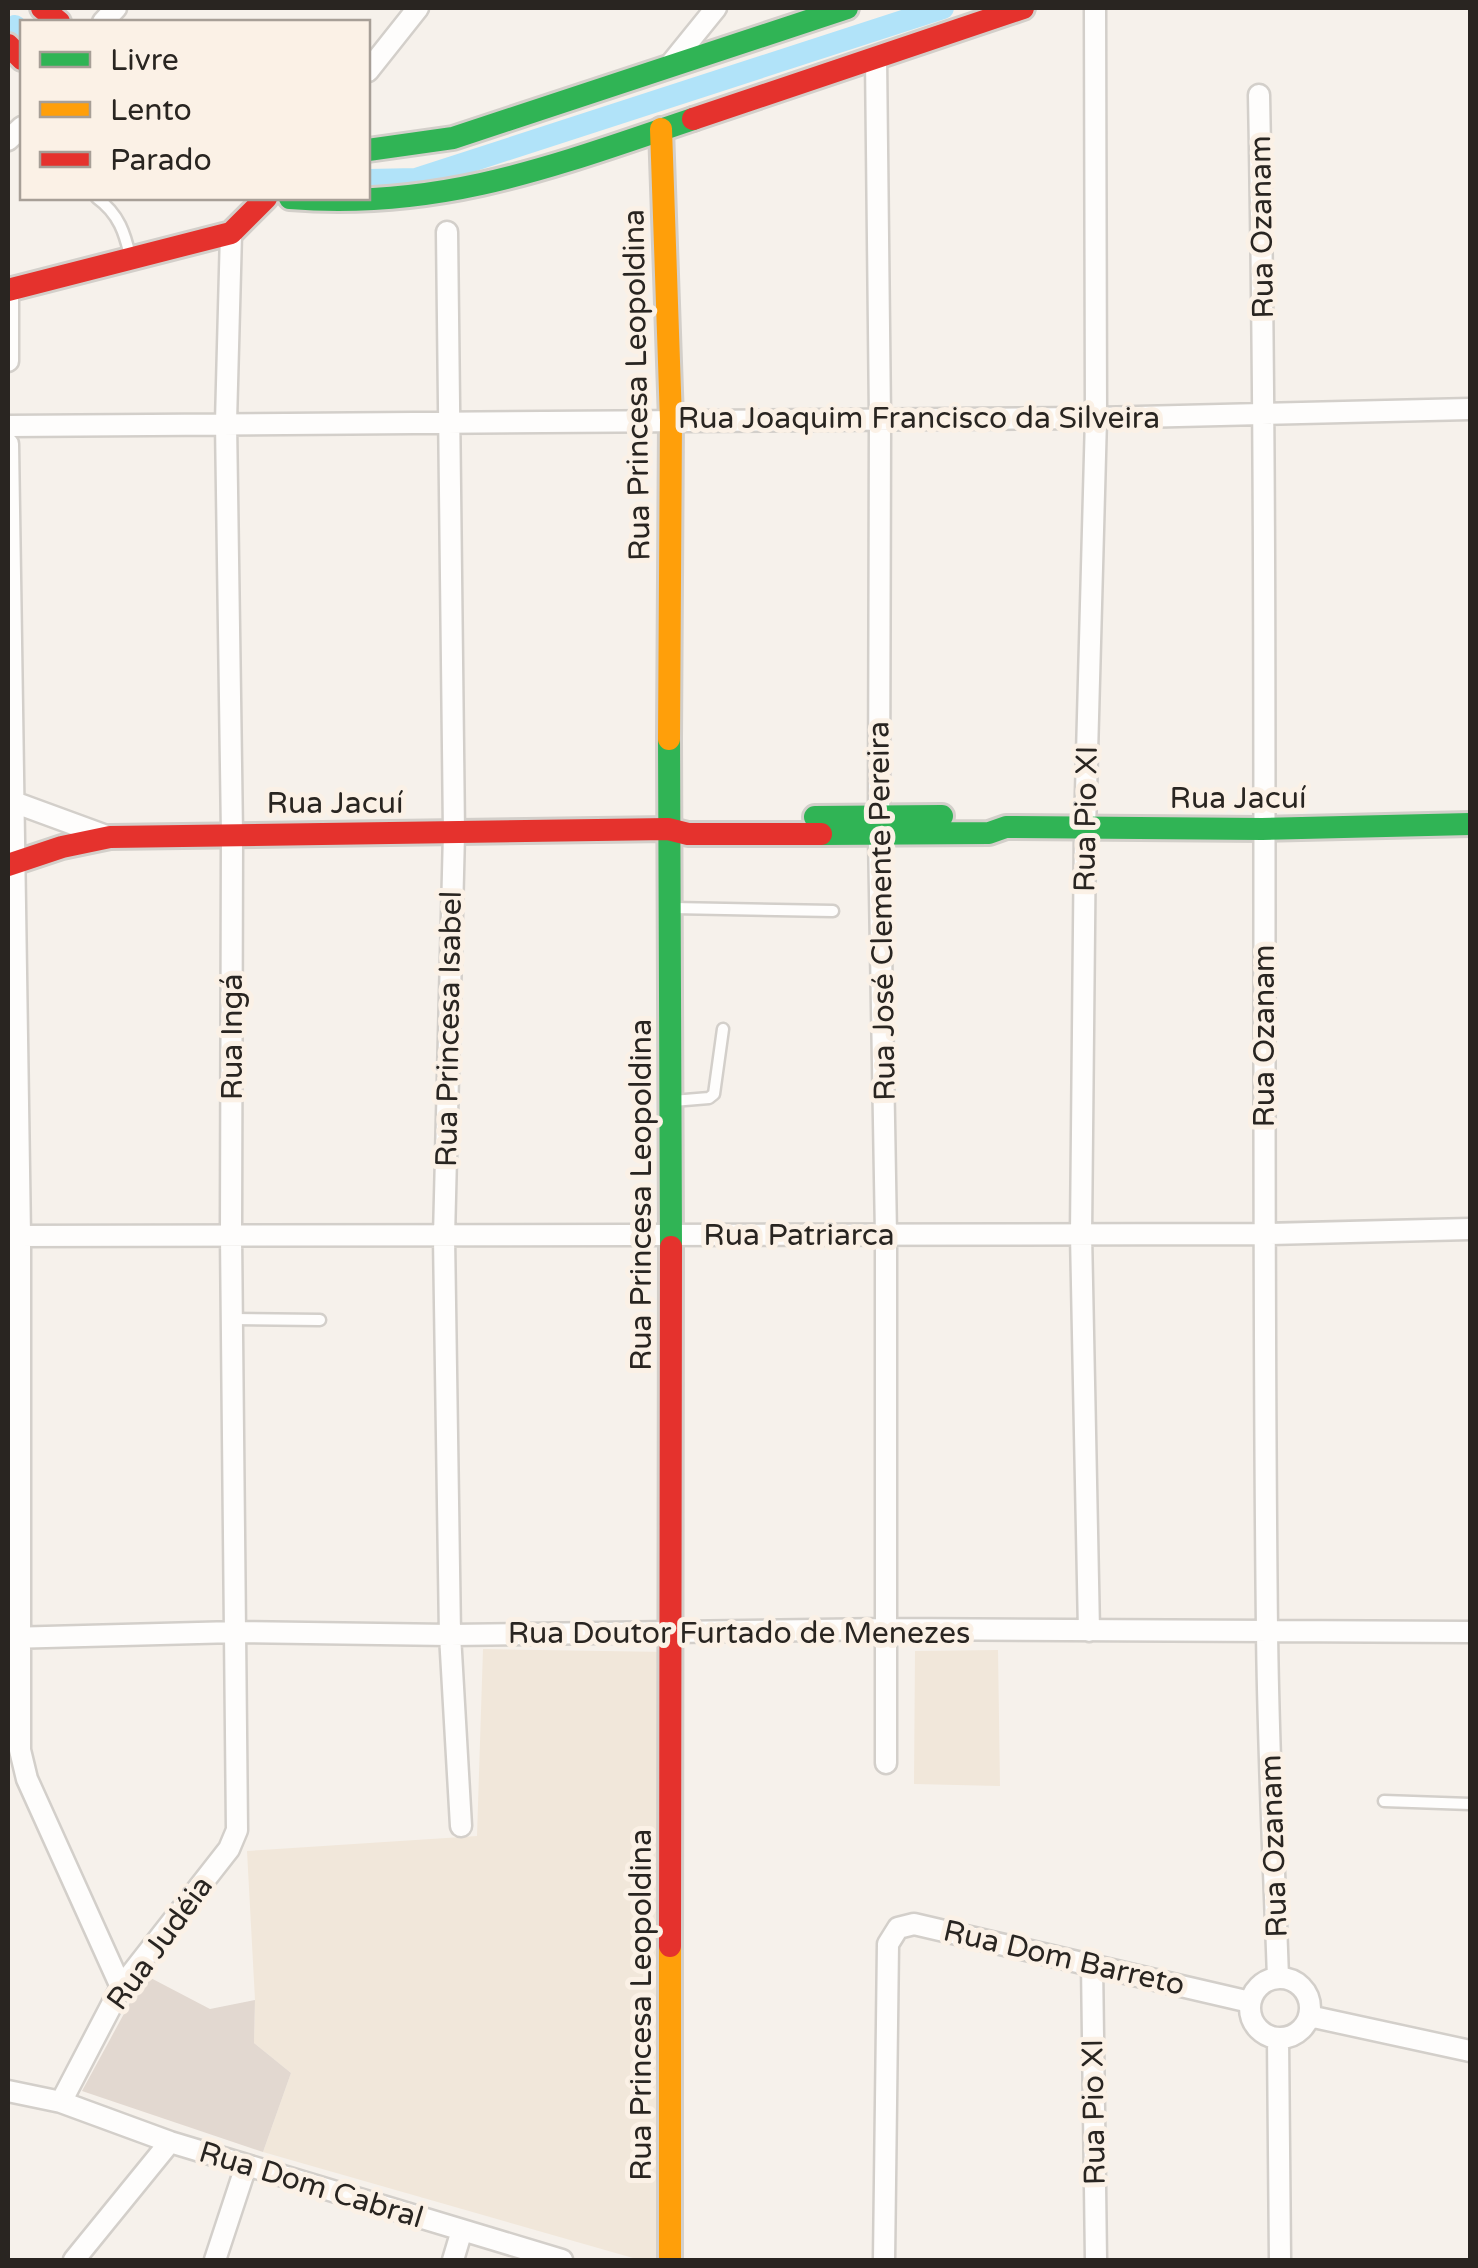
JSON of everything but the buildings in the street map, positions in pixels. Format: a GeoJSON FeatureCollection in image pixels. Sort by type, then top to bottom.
{"type":"FeatureCollection","features":[{"type":"Feature","properties":{"kind":"main road"},"geometry":{"type":"LineString","coordinates":[[370,150],[407,148],[453,138],[847,8]]}},
{"type":"Feature","properties":{"kind":"main road"},"geometry":{"type":"LineString","coordinates":[[370,200],[448,194],[661,129],[1022,8]]}},
{"type":"Feature","properties":{"kind":"main road","name":"Rua Princesa Leopoldina"},"geometry":{"type":"LineString","coordinates":[[661,129],[671,420],[670,2260]]}},
{"type":"Feature","properties":{"kind":"main road"},"geometry":{"type":"LineString","coordinates":[[8,290],[231,233],[264,200]]}},
{"type":"Feature","properties":{"kind":"main road"},"geometry":{"type":"LineString","coordinates":[[330,200],[364,200]]}},
{"type":"Feature","properties":{"kind":"main road","name":"Rua Jacuí"},"geometry":{"type":"LineString","coordinates":[[11,863],[110,838],[232,834],[668,829],[689,822],[879,825],[990,817],[1006,827],[1085,829],[1470,824]]}},
{"type":"Feature","properties":{"kind":"street"},"geometry":{"type":"LineString","coordinates":[[370,68],[418,8]]}},
{"type":"Feature","properties":{"kind":"street"},"geometry":{"type":"LineString","coordinates":[[668,67],[716,8]]}},
{"type":"Feature","properties":{"kind":"street","name":"Rua Pio XI"},"geometry":{"type":"LineString","coordinates":[[1088,1631],[1081,1234],[1085,829],[1096,418],[1095,8]]}},
{"type":"Feature","properties":{"kind":"street","name":"Rua José Clemente Pereira"},"geometry":{"type":"LineString","coordinates":[[876,58],[879,825],[886,1235],[886,1763]]}},
{"type":"Feature","properties":{"kind":"street","name":"Rua Ozanam"},"geometry":{"type":"LineString","coordinates":[[1259,95],[1265,414],[1262,829],[1267,1632],[1278,1978]]}},
{"type":"Feature","properties":{"kind":"street","name":"Rua Princesa Isabel"},"geometry":{"type":"LineString","coordinates":[[447,232],[454,832],[444,1237],[450,1636],[462,1826]]}},
{"type":"Feature","properties":{"kind":"street","name":"Rua Ingá"},"geometry":{"type":"LineString","coordinates":[[231,233],[226,422],[232,834],[236,1840]]}},
{"type":"Feature","properties":{"kind":"street"},"geometry":{"type":"LineString","coordinates":[[8,290],[8,361]]}},
{"type":"Feature","properties":{"kind":"street","name":"Rua Joaquim Francisco da Silveira"},"geometry":{"type":"LineString","coordinates":[[8,426],[1096,418],[1470,409]]}},
{"type":"Feature","properties":{"kind":"street"},"geometry":{"type":"LineString","coordinates":[[8,444],[14,1638],[20,1750],[27,1779],[122,1988]]}},
{"type":"Feature","properties":{"kind":"street"},"geometry":{"type":"LineString","coordinates":[[11,801],[110,838]]}},
{"type":"Feature","properties":{"kind":"street","name":"Rua Patriarca"},"geometry":{"type":"LineString","coordinates":[[14,1236],[1266,1234],[1470,1228]]}},
{"type":"Feature","properties":{"kind":"street","name":"Rua Doutor Furtado de Menezes"},"geometry":{"type":"LineString","coordinates":[[14,1638],[236,1632],[450,1636],[888,1629],[1470,1632]]}},
{"type":"Feature","properties":{"kind":"street","name":"Rua Judéia"},"geometry":{"type":"LineString","coordinates":[[61,2102],[122,1988],[236,1840]]}},
{"type":"Feature","properties":{"kind":"street","name":"Rua Dom Barreto"},"geometry":{"type":"LineString","coordinates":[[884,2260],[888,1944],[898,1928],[914,1924],[1250,2002]]}},
{"type":"Feature","properties":{"kind":"street","name":"Rua Pio XI"},"geometry":{"type":"LineString","coordinates":[[1092,1963],[1096,2260]]}},
{"type":"Feature","properties":{"kind":"street"},"geometry":{"type":"LineString","coordinates":[[1278,1978],[1303,1989],[1310,2006],[1309,2016],[1298,2032],[1278,2038],[1259,2030],[1250,2012],[1250,2002],[1260,1985],[1278,1978]]}},
{"type":"Feature","properties":{"kind":"street"},"geometry":{"type":"LineString","coordinates":[[1309,2016],[1470,2050]]}},
{"type":"Feature","properties":{"kind":"street"},"geometry":{"type":"LineString","coordinates":[[1278,2038],[1280,2260]]}},
{"type":"Feature","properties":{"kind":"street","name":"Rua Dom Cabral"},"geometry":{"type":"LineString","coordinates":[[8,2091],[61,2102],[246,2166],[562,2260]]}},
{"type":"Feature","properties":{"kind":"street"},"geometry":{"type":"LineString","coordinates":[[74,2260],[170,2142]]}},
{"type":"Feature","properties":{"kind":"street"},"geometry":{"type":"LineString","coordinates":[[215,2260],[246,2166]]}},
{"type":"Feature","properties":{"kind":"street"},"geometry":{"type":"LineString","coordinates":[[453,2260],[462,2230]]}},
{"type":"Feature","properties":{"kind":"lane"},"geometry":{"type":"LineString","coordinates":[[99,200],[115,212],[132,260]]}},
{"type":"Feature","properties":{"kind":"lane"},"geometry":{"type":"LineString","coordinates":[[672,908],[834,911]]}},
{"type":"Feature","properties":{"kind":"lane"},"geometry":{"type":"LineString","coordinates":[[670,1101],[709,1098],[714,1094],[722,1028]]}},
{"type":"Feature","properties":{"kind":"lane"},"geometry":{"type":"LineString","coordinates":[[232,1318],[320,1320]]}},
{"type":"Feature","properties":{"kind":"lane"},"geometry":{"type":"LineString","coordinates":[[1384,1802],[1470,1804]]}},
{"type":"Feature","properties":{"kind":"shaded area"},"geometry":{"type":"Polygon","coordinates":[[[483,1649],[668,1652],[661,2260],[640,2260],[263,2152],[291,2073],[254,2043],[247,1851],[477,1836],[483,1649]]]}},
{"type":"Feature","properties":{"kind":"shaded area"},"geometry":{"type":"Polygon","coordinates":[[[998,1650],[1000,1786],[914,1784],[915,1651],[998,1650]]]}},
{"type":"Feature","properties":{"kind":"waterway"},"geometry":{"type":"LineString","coordinates":[[370,180],[416,179],[943,8]]}},
{"type":"Feature","properties":{"kind":"waterway"},"geometry":{"type":"LineString","coordinates":[[15,26],[20,30]]}},
{"type":"Feature","properties":{"kind":"traffic: fast"},"geometry":{"type":"LineString","coordinates":[[370,150],[453,138],[847,8]]}},
{"type":"Feature","properties":{"kind":"traffic: fast"},"geometry":{"type":"LineString","coordinates":[[370,199],[447,191],[496,181],[693,119]]}},
{"type":"Feature","properties":{"kind":"traffic: fast"},"geometry":{"type":"LineString","coordinates":[[669,739],[671,1247]]}},
{"type":"Feature","properties":{"kind":"traffic: fast"},"geometry":{"type":"LineString","coordinates":[[815,817],[942,816]]}},
{"type":"Feature","properties":{"kind":"traffic: fast"},"geometry":{"type":"LineString","coordinates":[[821,834],[989,833],[1006,827],[1262,829],[1470,824]]}},
{"type":"Feature","properties":{"kind":"traffic: slow"},"geometry":{"type":"LineString","coordinates":[[661,129],[671,420],[669,739]]}},
{"type":"Feature","properties":{"kind":"traffic: slow"},"geometry":{"type":"LineString","coordinates":[[670,1946],[670,2260]]}},
{"type":"Feature","properties":{"kind":"traffic: jam"},"geometry":{"type":"LineString","coordinates":[[42,8],[57,20]]}},
{"type":"Feature","properties":{"kind":"traffic: jam"},"geometry":{"type":"LineString","coordinates":[[693,119],[1023,8]]}},
{"type":"Feature","properties":{"kind":"traffic: jam"},"geometry":{"type":"LineString","coordinates":[[8,45],[20,57]]}},
{"type":"Feature","properties":{"kind":"traffic: jam"},"geometry":{"type":"LineString","coordinates":[[8,290],[231,233],[264,200]]}},
{"type":"Feature","properties":{"kind":"traffic: jam"},"geometry":{"type":"LineString","coordinates":[[8,865],[62,847],[110,837],[668,829],[688,834],[821,834]]}},
{"type":"Feature","properties":{"kind":"traffic: jam"},"geometry":{"type":"LineString","coordinates":[[670,1946],[671,1247]]}}]}
